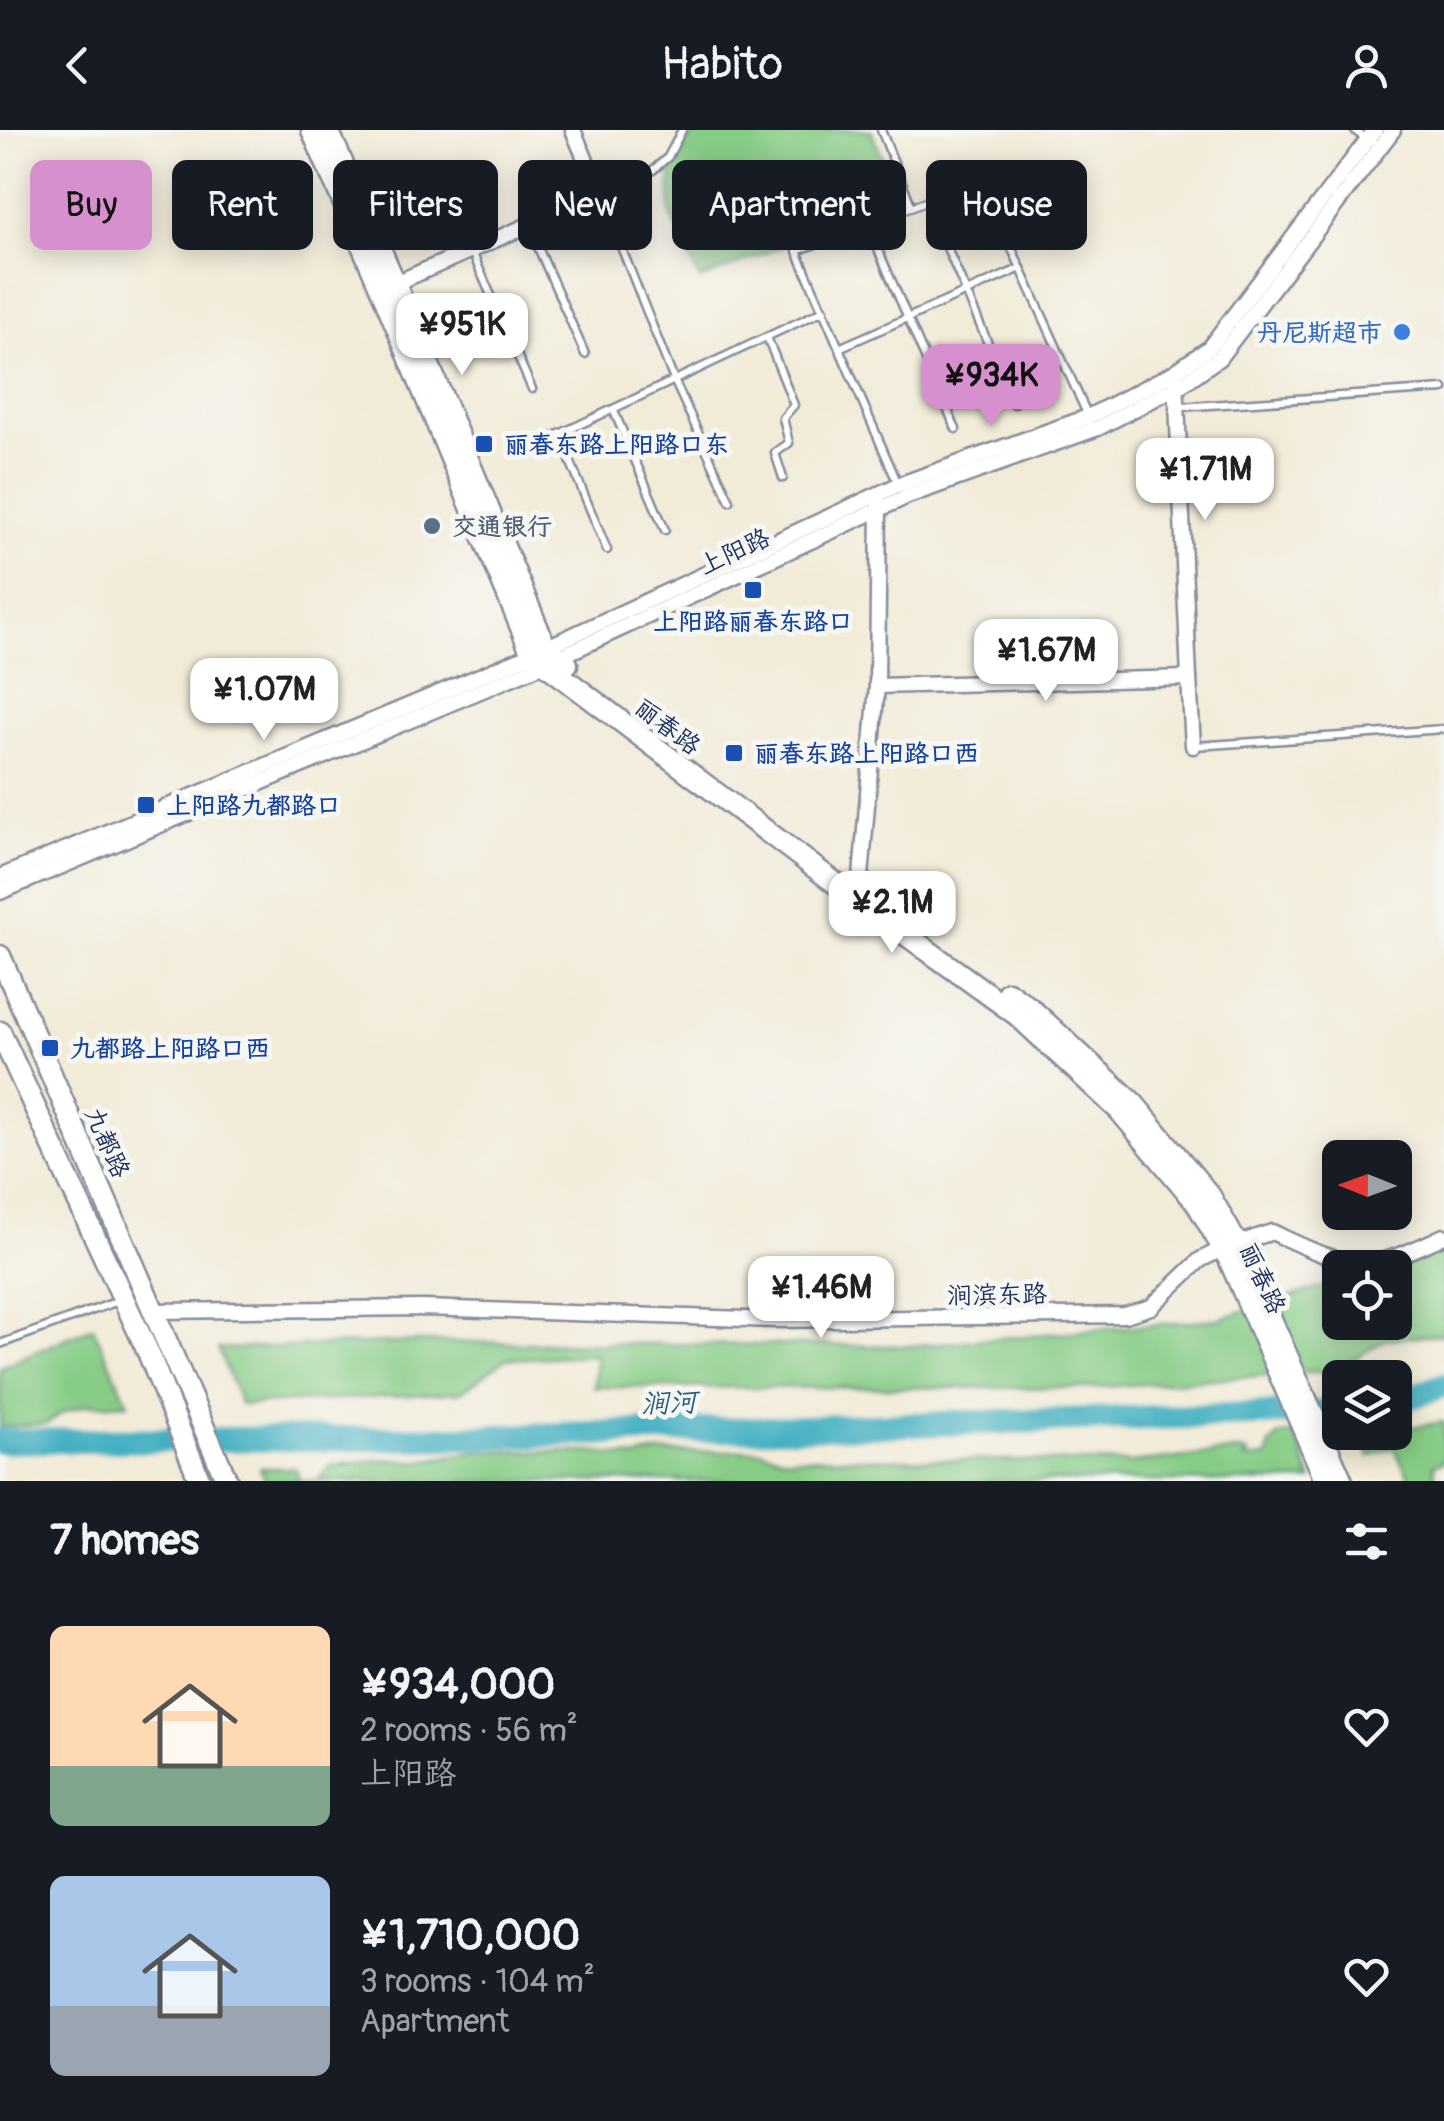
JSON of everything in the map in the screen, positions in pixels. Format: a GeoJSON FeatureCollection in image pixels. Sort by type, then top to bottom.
{"type":"FeatureCollection","features":[{"type":"Feature","properties":{"kind":"main road"},"geometry":{"type":"LineString","coordinates":[[312,130],[388,286]]}},
{"type":"Feature","properties":{"kind":"main road"},"geometry":{"type":"LineString","coordinates":[[328,130],[388,286],[545,656]]}},
{"type":"Feature","properties":{"kind":"main road","name":"丽春路"},"geometry":{"type":"LineString","coordinates":[[545,656],[1016,1014],[1119,1110],[1232,1252],[1342,1481]]}},
{"type":"Feature","properties":{"kind":"main road","name":"九都路"},"geometry":{"type":"LineString","coordinates":[[0,956],[227,1481]]}},
{"type":"Feature","properties":{"kind":"main road","name":"九都路"},"geometry":{"type":"LineString","coordinates":[[0,1032],[148,1352],[200,1481]]}},
{"type":"Feature","properties":{"kind":"main road","name":"丽春路"},"geometry":{"type":"LineString","coordinates":[[1232,1252],[1326,1481]]}},
{"type":"Feature","properties":{"kind":"street"},"geometry":{"type":"LineString","coordinates":[[573,130],[586,160]]}},
{"type":"Feature","properties":{"kind":"street","name":"上阳路"},"geometry":{"type":"LineString","coordinates":[[879,501],[898,485],[1088,417],[1219,358],[1393,130]]}},
{"type":"Feature","properties":{"kind":"street","name":"上阳路"},"geometry":{"type":"LineString","coordinates":[[0,892],[545,656],[879,501],[908,496],[1098,428],[1176,379],[1210,348],[1371,135]]}},
{"type":"Feature","properties":{"kind":"street"},"geometry":{"type":"LineString","coordinates":[[388,286],[518,230]]}},
{"type":"Feature","properties":{"kind":"street"},"geometry":{"type":"LineString","coordinates":[[1176,379],[1193,746]]}},
{"type":"Feature","properties":{"kind":"street"},"geometry":{"type":"LineString","coordinates":[[860,893],[877,686],[879,501]]}},
{"type":"Feature","properties":{"kind":"street","name":"上阳路"},"geometry":{"type":"LineString","coordinates":[[0,877],[545,656]]}},
{"type":"Feature","properties":{"kind":"street"},"geometry":{"type":"LineString","coordinates":[[877,686],[1189,678]]}},
{"type":"Feature","properties":{"kind":"street","name":"涧滨东路"},"geometry":{"type":"LineString","coordinates":[[155,1311],[424,1308],[775,1320],[1125,1315],[1151,1307],[1200,1260],[1232,1252],[1272,1232],[1304,1247],[1368,1263],[1444,1236]]}},
{"type":"Feature","properties":{"kind":"lane"},"geometry":{"type":"LineString","coordinates":[[652,170],[668,157],[682,130]]}},
{"type":"Feature","properties":{"kind":"lane"},"geometry":{"type":"LineString","coordinates":[[881,130],[912,206]]}},
{"type":"Feature","properties":{"kind":"lane"},"geometry":{"type":"LineString","coordinates":[[1354,130],[1371,135]]}},
{"type":"Feature","properties":{"kind":"lane"},"geometry":{"type":"LineString","coordinates":[[906,208],[926,201],[1014,404]]}},
{"type":"Feature","properties":{"kind":"lane"},"geometry":{"type":"LineString","coordinates":[[539,250],[585,354]]}},
{"type":"Feature","properties":{"kind":"lane"},"geometry":{"type":"LineString","coordinates":[[622,250],[674,380],[730,501]]}},
{"type":"Feature","properties":{"kind":"lane"},"geometry":{"type":"LineString","coordinates":[[800,250],[898,485]]}},
{"type":"Feature","properties":{"kind":"lane"},"geometry":{"type":"LineString","coordinates":[[878,250],[956,429]]}},
{"type":"Feature","properties":{"kind":"lane"},"geometry":{"type":"LineString","coordinates":[[1013,250],[1088,417]]}},
{"type":"Feature","properties":{"kind":"lane"},"geometry":{"type":"LineString","coordinates":[[472,251],[532,390]]}},
{"type":"Feature","properties":{"kind":"lane"},"geometry":{"type":"LineString","coordinates":[[839,348],[1021,268]]}},
{"type":"Feature","properties":{"kind":"lane"},"geometry":{"type":"LineString","coordinates":[[549,439],[824,310]]}},
{"type":"Feature","properties":{"kind":"lane"},"geometry":{"type":"LineString","coordinates":[[768,337],[794,405],[783,418],[789,443],[775,453],[783,478]]}},
{"type":"Feature","properties":{"kind":"lane"},"geometry":{"type":"LineString","coordinates":[[1179,407],[1444,389]]}},
{"type":"Feature","properties":{"kind":"lane"},"geometry":{"type":"LineString","coordinates":[[612,409],[665,530]]}},
{"type":"Feature","properties":{"kind":"lane"},"geometry":{"type":"LineString","coordinates":[[559,434],[607,550]]}},
{"type":"Feature","properties":{"kind":"lane"},"geometry":{"type":"LineString","coordinates":[[1193,746],[1444,729]]}},
{"type":"Feature","properties":{"kind":"lane"},"geometry":{"type":"LineString","coordinates":[[0,1344],[122,1300]]}},
{"type":"Feature","properties":{"kind":"green space"},"geometry":{"type":"Polygon","coordinates":[[[694,130],[871,130],[883,160],[676,160],[694,130]]]}},
{"type":"Feature","properties":{"kind":"green space"},"geometry":{"type":"Polygon","coordinates":[[[672,167],[672,217],[670,213],[672,167]]]}},
{"type":"Feature","properties":{"kind":"green space"},"geometry":{"type":"Polygon","coordinates":[[[687,250],[773,250],[700,280],[687,250]]]}},
{"type":"Feature","properties":{"kind":"green space"},"geometry":{"type":"Polygon","coordinates":[[[1444,1245],[1444,1334],[1412,1337],[1412,1257],[1444,1245]]]}},
{"type":"Feature","properties":{"kind":"green space"},"geometry":{"type":"Polygon","coordinates":[[[1322,1287],[1322,1340],[1384,1340],[1353,1360],[1322,1360],[1322,1371],[1091,1388],[594,1387],[596,1355],[506,1359],[461,1392],[241,1405],[218,1349],[418,1342],[909,1346],[1218,1319],[1322,1287]]]}},
{"type":"Feature","properties":{"kind":"green space"},"geometry":{"type":"Polygon","coordinates":[[[93,1327],[128,1403],[86,1405],[65,1411],[46,1424],[0,1427],[0,1367],[93,1327]]]}},
{"type":"Feature","properties":{"kind":"green space"},"geometry":{"type":"Polygon","coordinates":[[[1444,1422],[1444,1461],[1434,1465],[1435,1478],[1430,1481],[1404,1481],[1409,1476],[1395,1450],[1412,1450],[1412,1427],[1444,1422]]]}},
{"type":"Feature","properties":{"kind":"green space"},"geometry":{"type":"Polygon","coordinates":[[[1295,1434],[1312,1481],[318,1481],[331,1465],[391,1459],[417,1462],[478,1451],[592,1452],[635,1458],[657,1453],[758,1450],[785,1457],[1132,1463],[1238,1451],[1248,1453],[1244,1459],[1267,1457],[1270,1445],[1280,1435],[1295,1434]]]}},
{"type":"Feature","properties":{"kind":"green space"},"geometry":{"type":"Polygon","coordinates":[[[260,1468],[295,1468],[301,1481],[266,1481],[260,1468]]]}},
{"type":"Feature","properties":{"kind":"waterway","name":"涧河"},"geometry":{"type":"LineString","coordinates":[[1412,1397],[1444,1385]]}},
{"type":"Feature","properties":{"kind":"waterway","name":"涧河"},"geometry":{"type":"LineString","coordinates":[[0,1441],[440,1438],[1322,1413]]}},
{"type":"Feature","properties":{"kind":"place","name":"丹尼斯超市"},"geometry":{"type":"Point","coordinates":[1402,332]}},
{"type":"Feature","properties":{"kind":"place","name":"丽春东路上阳路口东"},"geometry":{"type":"Point","coordinates":[484,444]}},
{"type":"Feature","properties":{"kind":"place","name":"交通银行"},"geometry":{"type":"Point","coordinates":[432,526]}},
{"type":"Feature","properties":{"kind":"place","name":"上阳路丽春东路口"},"geometry":{"type":"Point","coordinates":[753,590]}},
{"type":"Feature","properties":{"kind":"place","name":"丽春东路上阳路口西"},"geometry":{"type":"Point","coordinates":[734,753]}},
{"type":"Feature","properties":{"kind":"place","name":"上阳路九都路口"},"geometry":{"type":"Point","coordinates":[146,805]}},
{"type":"Feature","properties":{"kind":"place","name":"九都路上阳路口西"},"geometry":{"type":"Point","coordinates":[50,1048]}}]}
